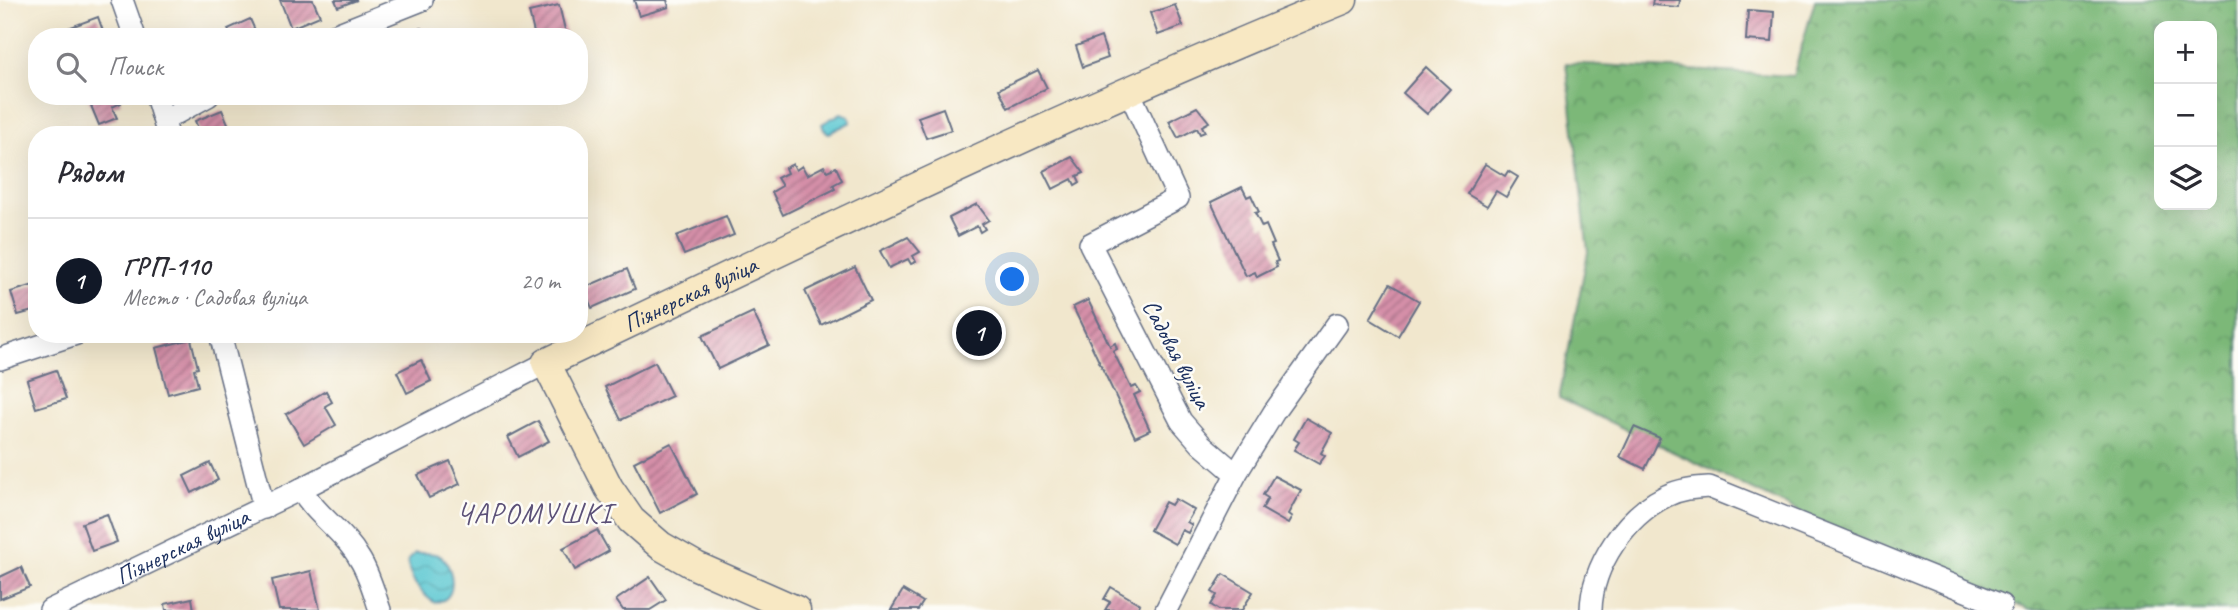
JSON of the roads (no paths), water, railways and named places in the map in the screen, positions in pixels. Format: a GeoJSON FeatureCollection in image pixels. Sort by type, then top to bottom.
{"type":"FeatureCollection","features":[{"type":"Feature","properties":{"kind":"street"},"geometry":{"type":"LineString","coordinates":[[122,0],[132,28]]}},
{"type":"Feature","properties":{"kind":"street"},"geometry":{"type":"LineString","coordinates":[[352,28],[422,0]]}},
{"type":"Feature","properties":{"kind":"street","name":"Піянерская вуліца"},"geometry":{"type":"LineString","coordinates":[[50,610],[264,508],[547,363],[851,216],[1129,91],[1343,0]]}},
{"type":"Feature","properties":{"kind":"street","name":"Садовая вуліца"},"geometry":{"type":"LineString","coordinates":[[1129,91],[1178,198],[1090,244],[1181,421],[1201,444],[1236,474]]}},
{"type":"Feature","properties":{"kind":"street"},"geometry":{"type":"LineString","coordinates":[[159,105],[166,126]]}},
{"type":"Feature","properties":{"kind":"street"},"geometry":{"type":"LineString","coordinates":[[167,126],[196,105]]}},
{"type":"Feature","properties":{"kind":"street"},"geometry":{"type":"LineString","coordinates":[[1166,610],[1236,474],[1274,412],[1337,324]]}},
{"type":"Feature","properties":{"kind":"street"},"geometry":{"type":"LineString","coordinates":[[0,359],[49,343]]}},
{"type":"Feature","properties":{"kind":"street"},"geometry":{"type":"LineString","coordinates":[[222,343],[264,508]]}},
{"type":"Feature","properties":{"kind":"street"},"geometry":{"type":"LineString","coordinates":[[547,363],[609,488],[620,506],[645,534],[677,557],[796,610]]}},
{"type":"Feature","properties":{"kind":"street"},"geometry":{"type":"LineString","coordinates":[[1591,610],[1591,593],[1597,576],[1629,525],[1645,509],[1667,495],[1687,489],[1709,487],[2000,607]]}},
{"type":"Feature","properties":{"kind":"street"},"geometry":{"type":"LineString","coordinates":[[301,489],[310,506],[359,557],[380,610]]}},
{"type":"Feature","properties":{"kind":"water"},"geometry":{"type":"Polygon","coordinates":[[[841,113],[848,116],[851,122],[829,133],[824,130],[822,124],[841,113]]]}},
{"type":"Feature","properties":{"kind":"water"},"geometry":{"type":"Polygon","coordinates":[[[415,553],[435,554],[443,558],[452,582],[449,595],[445,599],[435,603],[416,584],[408,566],[408,560],[415,553]]]}},
{"type":"Feature","properties":{"kind":"place","name":"ГРП-110"},"geometry":{"type":"Point","coordinates":[979,333]}},
{"type":"Feature","properties":{"kind":"district","name":"ЧАРОМУШКІ"},"geometry":{"type":"Point","coordinates":[535,513]}}]}
